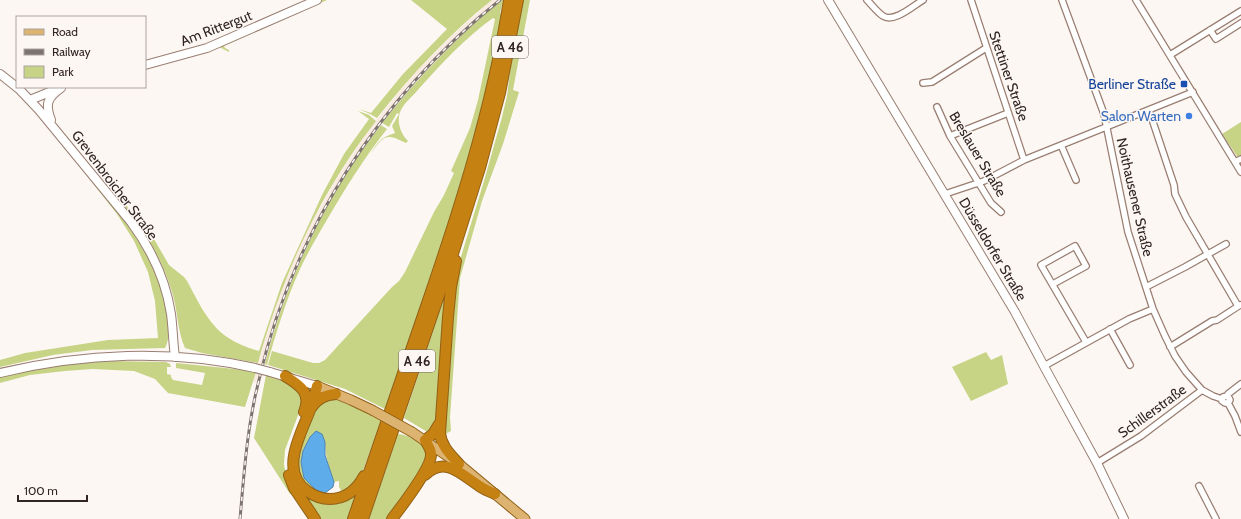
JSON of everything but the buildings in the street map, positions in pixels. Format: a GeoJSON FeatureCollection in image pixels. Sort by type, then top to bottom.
{"type":"FeatureCollection","features":[{"type":"Feature","properties":{"kind":"highway","name":"A 46"},"geometry":{"type":"LineString","coordinates":[[362,519],[470,202],[500,93],[518,0]]}},
{"type":"Feature","properties":{"kind":"highway","name":"A 46"},"geometry":{"type":"LineString","coordinates":[[353,519],[443,258],[470,172],[492,90],[508,4]]}},
{"type":"Feature","properties":{"kind":"highway"},"geometry":{"type":"LineString","coordinates":[[458,464],[441,440],[440,420],[449,303],[456,263],[470,202]]}},
{"type":"Feature","properties":{"kind":"highway"},"geometry":{"type":"LineString","coordinates":[[285,376],[302,388],[309,407]]}},
{"type":"Feature","properties":{"kind":"highway"},"geometry":{"type":"LineString","coordinates":[[317,386],[297,443],[293,464],[295,475],[300,484],[306,490],[314,496],[325,499],[337,498],[354,490],[364,476],[380,440]]}},
{"type":"Feature","properties":{"kind":"highway"},"geometry":{"type":"LineString","coordinates":[[315,519],[292,485],[287,465],[288,454],[290,445],[309,407],[320,398],[336,394]]}},
{"type":"Feature","properties":{"kind":"highway"},"geometry":{"type":"LineString","coordinates":[[417,484],[431,458],[430,450],[424,440],[428,439],[434,433],[440,420]]}},
{"type":"Feature","properties":{"kind":"highway"},"geometry":{"type":"LineString","coordinates":[[392,519],[426,473],[439,467],[447,467],[457,470],[481,487],[495,494]]}},
{"type":"Feature","properties":{"kind":"main road"},"geometry":{"type":"LineString","coordinates":[[317,386],[372,410],[412,432],[458,464],[525,519]]}},
{"type":"Feature","properties":{"kind":"street","name":"Am Rittergut"},"geometry":{"type":"LineString","coordinates":[[146,65],[211,47],[317,0]]}},
{"type":"Feature","properties":{"kind":"street","name":"Düsseldorfer Straße"},"geometry":{"type":"LineString","coordinates":[[828,0],[1015,312],[1097,463],[1124,519]]}},
{"type":"Feature","properties":{"kind":"street"},"geometry":{"type":"LineString","coordinates":[[867,0],[882,16],[888,18],[896,17],[923,0]]}},
{"type":"Feature","properties":{"kind":"street","name":"Stettiner Straße"},"geometry":{"type":"LineString","coordinates":[[971,0],[1024,160]]}},
{"type":"Feature","properties":{"kind":"street","name":"Noithausener Straße"},"geometry":{"type":"LineString","coordinates":[[1062,0],[1101,106],[1107,127],[1129,238],[1153,309],[1170,347],[1184,369],[1202,390]]}},
{"type":"Feature","properties":{"kind":"street"},"geometry":{"type":"LineString","coordinates":[[1136,0],[1241,172]]}},
{"type":"Feature","properties":{"kind":"street"},"geometry":{"type":"LineString","coordinates":[[1170,56],[1241,11]]}},
{"type":"Feature","properties":{"kind":"street"},"geometry":{"type":"LineString","coordinates":[[1210,30],[1216,39],[1241,23]]}},
{"type":"Feature","properties":{"kind":"street"},"geometry":{"type":"LineString","coordinates":[[923,83],[932,82],[986,48]]}},
{"type":"Feature","properties":{"kind":"street","name":"Grevenbroicher Straße"},"geometry":{"type":"LineString","coordinates":[[0,74],[16,87]]}},
{"type":"Feature","properties":{"kind":"street","name":"Grevenbroicher Straße"},"geometry":{"type":"LineString","coordinates":[[17,88],[52,125],[131,222],[152,255],[169,302],[175,357]]}},
{"type":"Feature","properties":{"kind":"street"},"geometry":{"type":"LineString","coordinates":[[30,100],[60,88]]}},
{"type":"Feature","properties":{"kind":"street"},"geometry":{"type":"LineString","coordinates":[[52,125],[48,111],[48,101],[52,95],[62,88]]}},
{"type":"Feature","properties":{"kind":"street"},"geometry":{"type":"LineString","coordinates":[[945,194],[979,183],[1024,160],[1193,92]]}},
{"type":"Feature","properties":{"kind":"street","name":"Breslauer Straße"},"geometry":{"type":"LineString","coordinates":[[937,107],[950,136],[991,203],[1001,212]]}},
{"type":"Feature","properties":{"kind":"street"},"geometry":{"type":"LineString","coordinates":[[1148,110],[1174,186],[1175,194],[1186,217],[1240,305],[1170,347]]}},
{"type":"Feature","properties":{"kind":"street"},"geometry":{"type":"LineString","coordinates":[[950,136],[1008,113]]}},
{"type":"Feature","properties":{"kind":"street"},"geometry":{"type":"LineString","coordinates":[[1061,145],[1076,180]]}},
{"type":"Feature","properties":{"kind":"street"},"geometry":{"type":"LineString","coordinates":[[1235,162],[1241,159]]}},
{"type":"Feature","properties":{"kind":"street"},"geometry":{"type":"LineString","coordinates":[[1146,287],[1174,274],[1226,244]]}},
{"type":"Feature","properties":{"kind":"street"},"geometry":{"type":"LineString","coordinates":[[1053,284],[1086,266],[1075,246],[1041,265],[1086,342]]}},
{"type":"Feature","properties":{"kind":"street"},"geometry":{"type":"LineString","coordinates":[[1044,366],[1110,329],[1153,309]]}},
{"type":"Feature","properties":{"kind":"street"},"geometry":{"type":"LineString","coordinates":[[1110,329],[1130,365]]}},
{"type":"Feature","properties":{"kind":"street"},"geometry":{"type":"LineString","coordinates":[[0,373],[45,363],[76,359],[124,356],[175,357],[255,368],[317,386]]}},
{"type":"Feature","properties":{"kind":"street"},"geometry":{"type":"LineString","coordinates":[[1225,398],[1241,384]]}},
{"type":"Feature","properties":{"kind":"street","name":"Schillerstraße"},"geometry":{"type":"LineString","coordinates":[[1097,463],[1141,436],[1202,390],[1213,396],[1225,398],[1225,403],[1228,403],[1241,432]]}},
{"type":"Feature","properties":{"kind":"street"},"geometry":{"type":"LineString","coordinates":[[1199,486],[1216,519]]}},
{"type":"Feature","properties":{"kind":"shaded area"},"geometry":{"type":"Polygon","coordinates":[[[492,0],[502,0],[452,45],[402,97],[373,135],[343,180],[320,219],[301,258],[278,321],[260,384],[253,382],[280,293],[305,235],[338,176],[373,124],[414,74],[447,40],[492,0]]]}},
{"type":"Feature","properties":{"kind":"green space"},"geometry":{"type":"Polygon","coordinates":[[[322,0],[327,0],[224,46],[229,50],[229,52],[220,46],[322,0]]]}},
{"type":"Feature","properties":{"kind":"green space"},"geometry":{"type":"Polygon","coordinates":[[[411,0],[492,0],[476,13],[431,56],[403,86],[377,118],[359,109],[371,113],[403,74],[447,29],[411,0]]]}},
{"type":"Feature","properties":{"kind":"green space"},"geometry":{"type":"Polygon","coordinates":[[[502,0],[500,13],[502,15],[482,109],[467,165],[438,257],[385,409],[345,389],[268,365],[272,351],[313,363],[319,363],[325,360],[399,281],[405,272],[454,173],[451,171],[470,128],[478,100],[495,19],[493,18],[463,43],[404,105],[401,110],[399,122],[401,130],[408,141],[406,143],[389,137],[385,138],[370,154],[380,140],[395,133],[392,126],[399,114],[397,113],[389,127],[382,123],[410,90],[469,28],[502,0]]]}},
{"type":"Feature","properties":{"kind":"green space"},"geometry":{"type":"Polygon","coordinates":[[[523,0],[530,0],[513,90],[519,92],[503,144],[482,201],[460,278],[450,417],[451,431],[444,435],[449,331],[460,260],[502,117],[507,96],[523,0]]]}},
{"type":"Feature","properties":{"kind":"green space"},"geometry":{"type":"Polygon","coordinates":[[[358,111],[369,115],[376,121],[337,177],[305,236],[279,298],[258,363],[202,353],[185,348],[180,335],[174,299],[161,263],[148,239],[114,192],[116,191],[116,193],[154,239],[169,265],[187,281],[204,312],[214,326],[235,342],[259,351],[282,283],[322,195],[344,154],[369,119],[358,111]]]}},
{"type":"Feature","properties":{"kind":"green space"},"geometry":{"type":"Polygon","coordinates":[[[1241,122],[1241,158],[1239,159],[1222,134],[1241,122]]]}},
{"type":"Feature","properties":{"kind":"green space"},"geometry":{"type":"Polygon","coordinates":[[[381,125],[387,129],[363,161],[313,244],[300,269],[290,293],[267,365],[265,364],[274,332],[297,269],[311,239],[343,180],[381,125]]]}},
{"type":"Feature","properties":{"kind":"green space"},"geometry":{"type":"Polygon","coordinates":[[[77,163],[106,197],[133,233],[155,272],[168,319],[169,332],[167,344],[165,348],[92,350],[53,355],[0,367],[0,360],[25,353],[108,340],[158,338],[155,301],[148,272],[134,241],[117,214],[77,163]]]}},
{"type":"Feature","properties":{"kind":"green space"},"geometry":{"type":"Polygon","coordinates":[[[448,286],[439,414],[434,428],[429,433],[404,418],[448,286]]]}},
{"type":"Feature","properties":{"kind":"green space"},"geometry":{"type":"Polygon","coordinates":[[[986,352],[991,360],[1002,355],[1008,384],[971,401],[952,367],[986,352]]]}},
{"type":"Feature","properties":{"kind":"green space"},"geometry":{"type":"Polygon","coordinates":[[[112,361],[166,362],[170,364],[171,367],[167,367],[167,374],[171,375],[173,380],[202,385],[205,373],[176,368],[176,363],[256,372],[245,407],[168,393],[155,379],[134,371],[93,369],[65,371],[30,375],[0,383],[0,377],[30,369],[72,363],[112,361]]]}},
{"type":"Feature","properties":{"kind":"green space"},"geometry":{"type":"Polygon","coordinates":[[[266,375],[284,381],[300,390],[303,402],[285,450],[284,464],[286,476],[294,495],[290,494],[254,438],[266,375]]]}},
{"type":"Feature","properties":{"kind":"green space"},"geometry":{"type":"Polygon","coordinates":[[[333,398],[365,412],[381,421],[362,473],[355,484],[342,492],[339,487],[339,481],[334,482],[327,458],[325,442],[301,462],[304,478],[317,491],[330,496],[316,493],[301,479],[296,463],[297,455],[319,403],[333,398]]]}},
{"type":"Feature","properties":{"kind":"green space"},"geometry":{"type":"Polygon","coordinates":[[[398,434],[410,437],[427,449],[428,458],[388,519],[369,519],[398,434]]]}},
{"type":"Feature","properties":{"kind":"green space"},"geometry":{"type":"Polygon","coordinates":[[[296,486],[315,499],[358,490],[348,519],[318,519],[296,486]]]}},
{"type":"Feature","properties":{"kind":"water"},"geometry":{"type":"Polygon","coordinates":[[[316,431],[322,434],[325,442],[325,455],[334,482],[333,487],[325,493],[317,491],[304,478],[301,462],[303,451],[310,437],[316,431]]]}},
{"type":"Feature","properties":{"kind":"railway"},"geometry":{"type":"LineString","coordinates":[[240,519],[249,434],[258,384],[273,328],[293,274],[318,222],[346,172],[379,124],[416,80],[456,38],[500,0]]}},
{"type":"Feature","properties":{"kind":"place","name":"Berliner Straße"},"geometry":{"type":"Point","coordinates":[1184,84]}},
{"type":"Feature","properties":{"kind":"place","name":"Salon Warten"},"geometry":{"type":"Point","coordinates":[1189,116]}}]}
